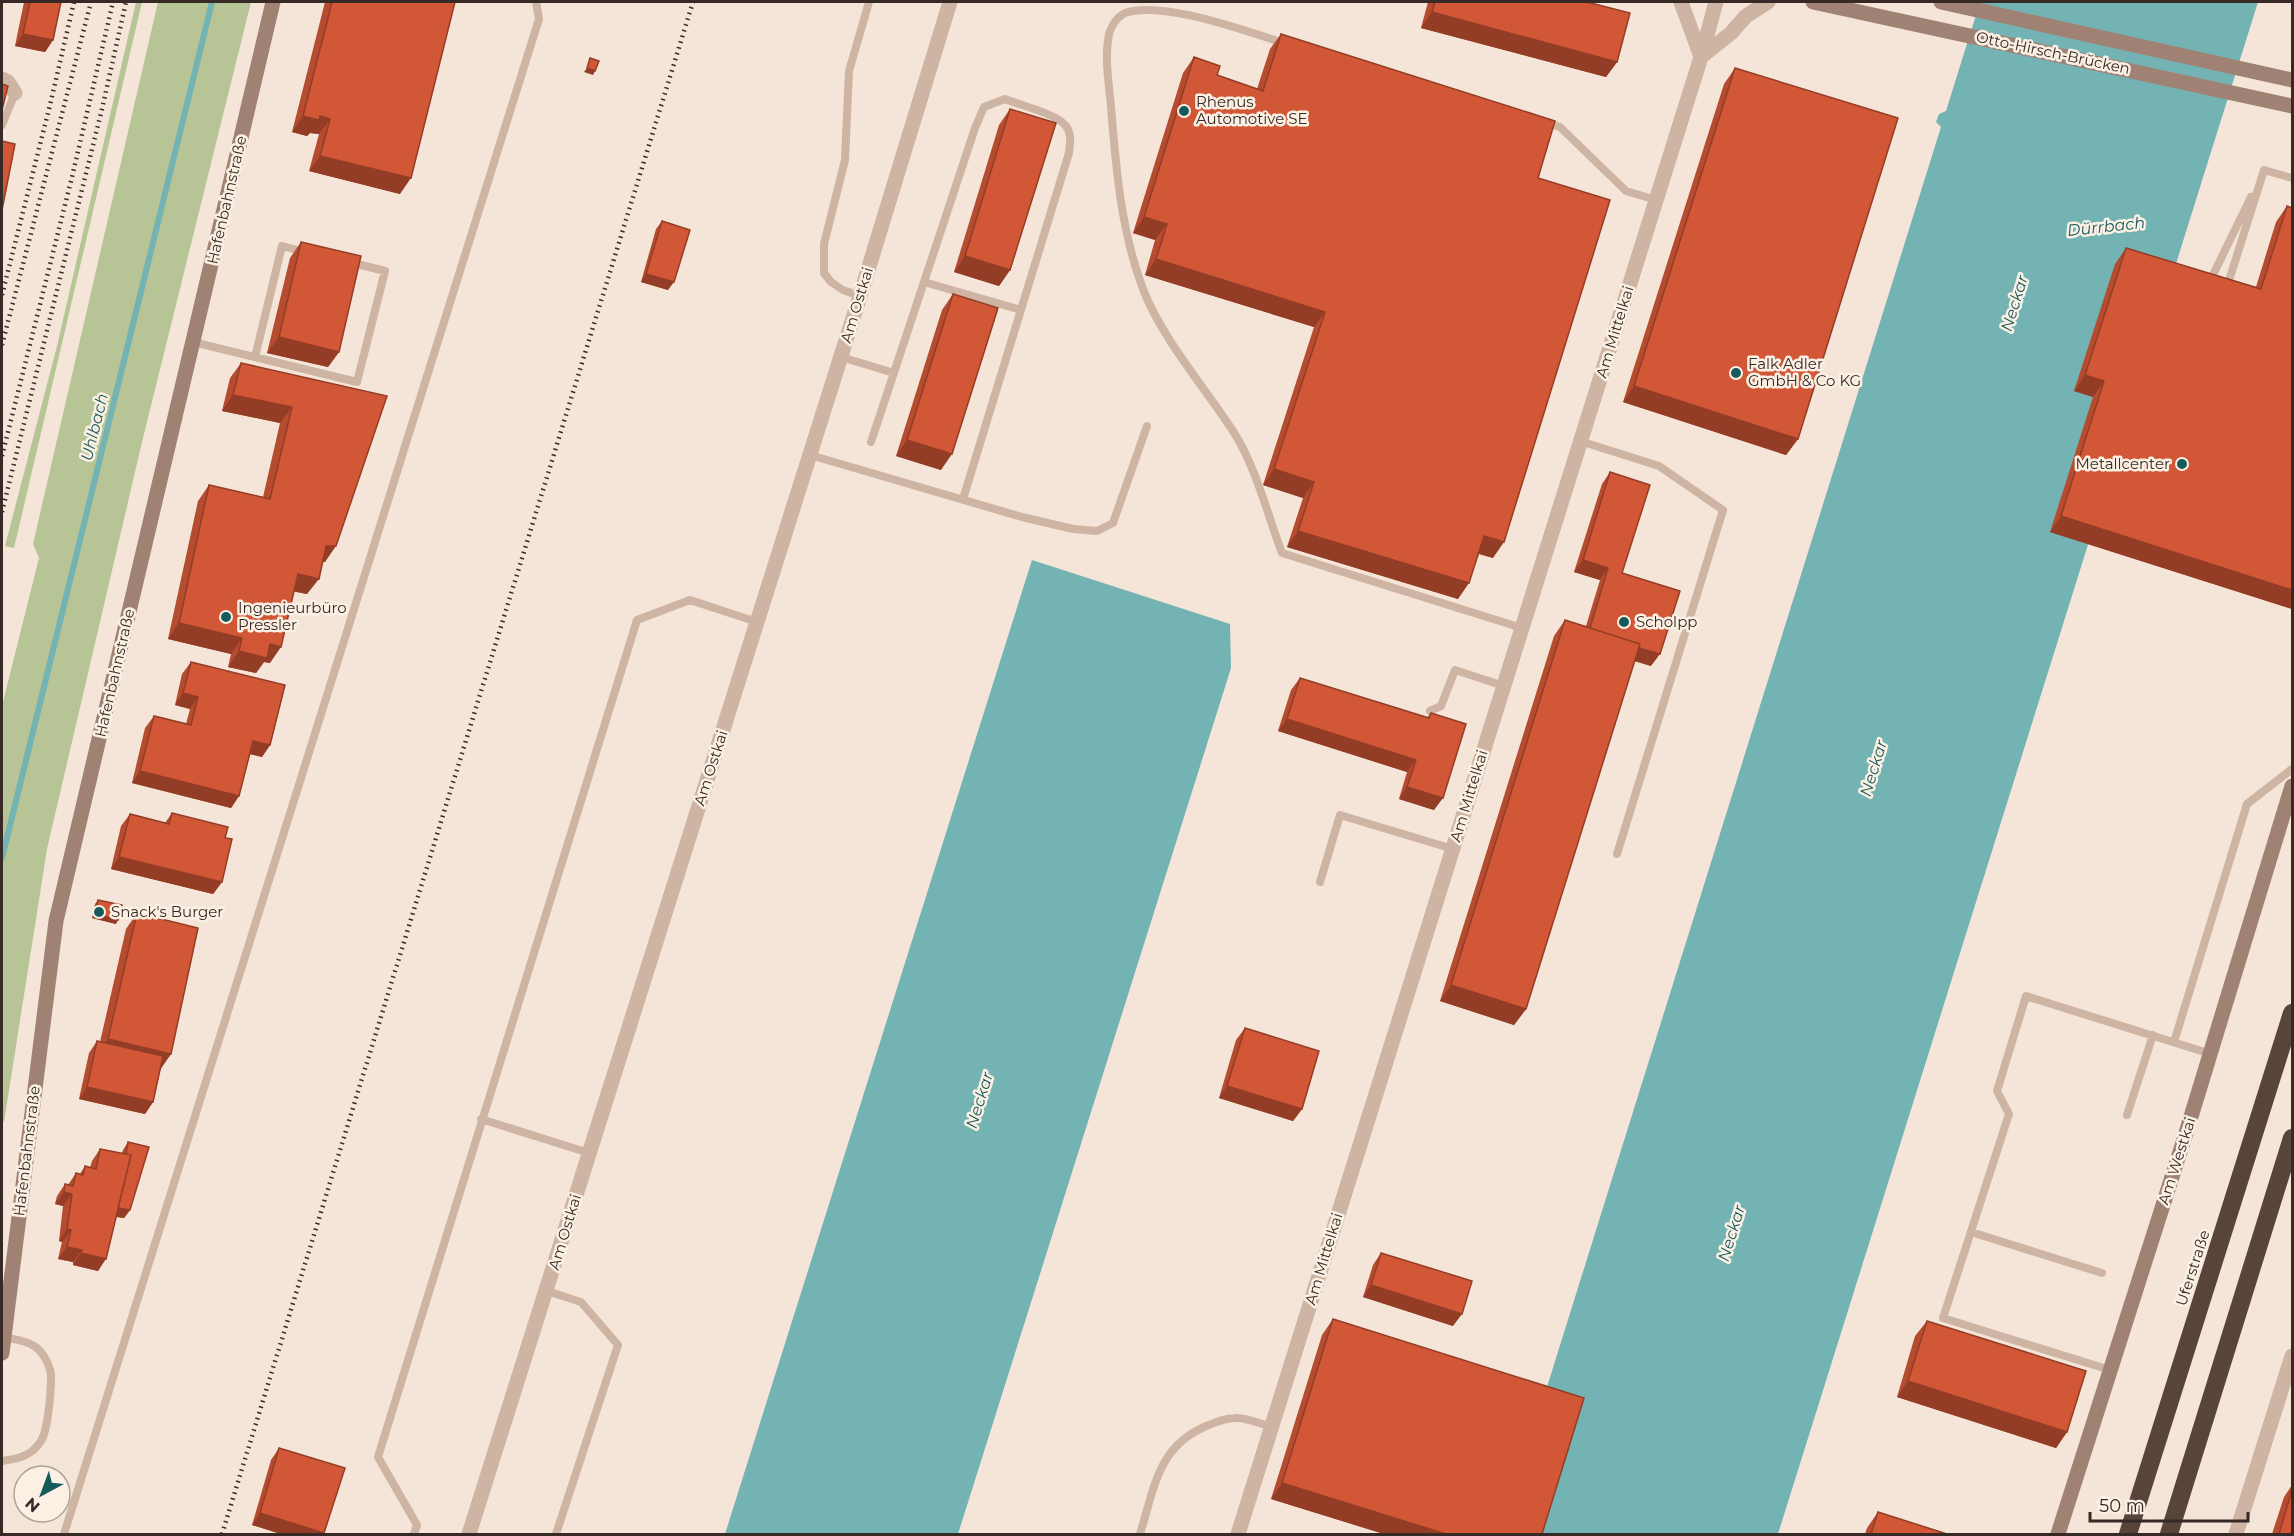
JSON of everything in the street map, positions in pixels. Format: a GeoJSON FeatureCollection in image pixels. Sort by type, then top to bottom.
{"type":"FeatureCollection","features":[{"type":"Feature","properties":{"kind":"highway","name":"Uferstraße"},"geometry":{"type":"LineString","coordinates":[[2128,1534],[2292,1012]]}},
{"type":"Feature","properties":{"kind":"highway"},"geometry":{"type":"LineString","coordinates":[[2169,1534],[2292,1138]]}},
{"type":"Feature","properties":{"kind":"main road","name":"Hafenbahnstraße"},"geometry":{"type":"LineString","coordinates":[[2,1353],[56,921],[273,2]]}},
{"type":"Feature","properties":{"kind":"main road","name":"Otto-Hirsch-Brücken"},"geometry":{"type":"LineString","coordinates":[[1813,2],[2292,106]]}},
{"type":"Feature","properties":{"kind":"main road","name":"Otto-Hirsch-Brücken"},"geometry":{"type":"LineString","coordinates":[[1941,2],[2292,80]]}},
{"type":"Feature","properties":{"kind":"main road","name":"Am Westkai"},"geometry":{"type":"LineString","coordinates":[[2058,1534],[2211,1054],[2292,786]]}},
{"type":"Feature","properties":{"kind":"street","name":"Am Ostkai"},"geometry":{"type":"LineString","coordinates":[[469,1534],[861,296],[950,2]]}},
{"type":"Feature","properties":{"kind":"street"},"geometry":{"type":"LineString","coordinates":[[1681,2],[1701,57],[1731,33],[1746,16],[1768,2]]}},
{"type":"Feature","properties":{"kind":"street","name":"Am Mittelkai"},"geometry":{"type":"LineString","coordinates":[[1238,1534],[1701,57],[1716,2]]}},
{"type":"Feature","properties":{"kind":"street"},"geometry":{"type":"LineString","coordinates":[[2,79],[8,82],[15,93]]}},
{"type":"Feature","properties":{"kind":"street"},"geometry":{"type":"LineString","coordinates":[[2236,1534],[2292,1356]]}},
{"type":"Feature","properties":{"kind":"lane"},"geometry":{"type":"LineString","coordinates":[[64,1534],[539,19],[536,2]]}},
{"type":"Feature","properties":{"kind":"lane"},"geometry":{"type":"LineString","coordinates":[[861,296],[843,290],[831,282],[824,273],[824,244],[844,160],[849,70],[869,2]]}},
{"type":"Feature","properties":{"kind":"lane"},"geometry":{"type":"LineString","coordinates":[[1299,47],[1185,13],[1144,9],[1124,14],[1114,22],[1109,33],[1107,64],[1116,172],[1130,249],[1144,291],[1166,331],[1234,433],[1249,463],[1282,553],[1522,628]]}},
{"type":"Feature","properties":{"kind":"lane"},"geometry":{"type":"LineString","coordinates":[[2,125],[15,93]]}},
{"type":"Feature","properties":{"kind":"lane"},"geometry":{"type":"LineString","coordinates":[[871,442],[975,128],[984,107],[1005,99],[1051,116],[1065,125],[1071,137],[1069,153],[963,500]]}},
{"type":"Feature","properties":{"kind":"lane"},"geometry":{"type":"LineString","coordinates":[[1538,120],[1560,127],[1626,190],[1656,200]]}},
{"type":"Feature","properties":{"kind":"lane"},"geometry":{"type":"LineString","coordinates":[[2264,170],[2292,178]]}},
{"type":"Feature","properties":{"kind":"lane"},"geometry":{"type":"LineString","coordinates":[[2206,290],[2264,170]]}},
{"type":"Feature","properties":{"kind":"lane"},"geometry":{"type":"LineString","coordinates":[[2224,296],[2264,170]]}},
{"type":"Feature","properties":{"kind":"lane"},"geometry":{"type":"LineString","coordinates":[[255,357],[282,246],[316,255]]}},
{"type":"Feature","properties":{"kind":"lane"},"geometry":{"type":"LineString","coordinates":[[193,342],[357,382],[385,271],[339,260]]}},
{"type":"Feature","properties":{"kind":"lane"},"geometry":{"type":"LineString","coordinates":[[924,282],[1021,310]]}},
{"type":"Feature","properties":{"kind":"lane"},"geometry":{"type":"LineString","coordinates":[[841,357],[894,373]]}},
{"type":"Feature","properties":{"kind":"lane"},"geometry":{"type":"LineString","coordinates":[[810,455],[1022,517],[1074,529],[1096,531],[1113,523],[1146,426]]}},
{"type":"Feature","properties":{"kind":"lane"},"geometry":{"type":"LineString","coordinates":[[1581,441],[1659,466],[1723,510],[1617,854]]}},
{"type":"Feature","properties":{"kind":"lane"},"geometry":{"type":"LineString","coordinates":[[414,1534],[417,1526],[378,1457],[637,620],[690,600],[757,622]]}},
{"type":"Feature","properties":{"kind":"lane"},"geometry":{"type":"LineString","coordinates":[[1430,711],[1441,706],[1455,670],[1504,686]]}},
{"type":"Feature","properties":{"kind":"lane"},"geometry":{"type":"LineString","coordinates":[[2174,1042],[2247,804],[2292,769]]}},
{"type":"Feature","properties":{"kind":"lane"},"geometry":{"type":"LineString","coordinates":[[1320,882],[1340,815],[1453,849]]}},
{"type":"Feature","properties":{"kind":"lane"},"geometry":{"type":"LineString","coordinates":[[2110,1370],[1943,1318],[2009,1114],[1996,1091],[2026,996],[2211,1054]]}},
{"type":"Feature","properties":{"kind":"lane"},"geometry":{"type":"LineString","coordinates":[[2127,1115],[2153,1035]]}},
{"type":"Feature","properties":{"kind":"lane"},"geometry":{"type":"LineString","coordinates":[[481,1119],[589,1153]]}},
{"type":"Feature","properties":{"kind":"lane"},"geometry":{"type":"LineString","coordinates":[[1971,1232],[2102,1273]]}},
{"type":"Feature","properties":{"kind":"lane"},"geometry":{"type":"LineString","coordinates":[[547,1291],[581,1302],[618,1345],[556,1534]]}},
{"type":"Feature","properties":{"kind":"lane"},"geometry":{"type":"LineString","coordinates":[[2,1461],[20,1458],[30,1453],[42,1440],[51,1376],[44,1357],[34,1345],[3,1337]]}},
{"type":"Feature","properties":{"kind":"lane"},"geometry":{"type":"LineString","coordinates":[[1140,1534],[1161,1467],[1172,1448],[1189,1434],[1212,1423],[1237,1417],[1272,1427]]}},
{"type":"Feature","properties":{"kind":"green space"},"geometry":{"type":"Polygon","coordinates":[[[136,2],[142,2],[14,548],[5,546],[57,346],[136,2]]]}},
{"type":"Feature","properties":{"kind":"green space"},"geometry":{"type":"Polygon","coordinates":[[[158,2],[251,2],[142,442],[47,849],[4,1122],[2,1122],[2,706],[39,558],[33,544],[158,2]]]}},
{"type":"Feature","properties":{"kind":"water"},"geometry":{"type":"Polygon","coordinates":[[[1980,2],[2258,2],[1778,1534],[1501,1534],[1941,127],[1936,122],[1939,114],[1946,111],[1980,2]]]}},
{"type":"Feature","properties":{"kind":"water","name":"Neckar"},"geometry":{"type":"Polygon","coordinates":[[[1032,560],[1230,624],[1231,668],[958,1534],[725,1534],[1032,560]]]}},
{"type":"Feature","properties":{"kind":"building"},"geometry":{"type":"Polygon","coordinates":[[[30,2],[61,2],[53,40],[23,34],[30,2]]]}},
{"type":"Feature","properties":{"kind":"building"},"geometry":{"type":"Polygon","coordinates":[[[332,2],[455,2],[411,178],[320,156],[330,119],[320,116],[319,120],[303,116],[332,2]]]}},
{"type":"Feature","properties":{"kind":"building"},"geometry":{"type":"Polygon","coordinates":[[[1435,2],[1587,2],[1630,13],[1617,62],[1432,12],[1435,2]]]}},
{"type":"Feature","properties":{"kind":"building"},"geometry":{"type":"Polygon","coordinates":[[[1281,34],[1555,121],[1538,178],[1610,200],[1504,542],[1484,536],[1469,583],[1298,531],[1314,482],[1274,469],[1325,312],[1156,259],[1167,224],[1144,217],[1194,57],[1220,66],[1217,75],[1263,91],[1281,34]]]}},
{"type":"Feature","properties":{"kind":"building"},"geometry":{"type":"Polygon","coordinates":[[[590,58],[599,61],[595,71],[587,68],[590,58]]]}},
{"type":"Feature","properties":{"kind":"building"},"geometry":{"type":"Polygon","coordinates":[[[1735,68],[1898,118],[1798,439],[1634,386],[1735,68]]]}},
{"type":"Feature","properties":{"kind":"building"},"geometry":{"type":"Polygon","coordinates":[[[2,84],[8,86],[2,110],[2,84]]]}},
{"type":"Feature","properties":{"kind":"building"},"geometry":{"type":"Polygon","coordinates":[[[1010,109],[1056,123],[1010,270],[965,256],[1010,109]]]}},
{"type":"Feature","properties":{"kind":"building"},"geometry":{"type":"Polygon","coordinates":[[[2,141],[15,144],[2,210],[2,141]]]}},
{"type":"Feature","properties":{"kind":"building","name":"Metallcenter"},"geometry":{"type":"Polygon","coordinates":[[[2287,206],[2292,208],[2292,590],[2061,516],[2104,381],[2085,375],[2126,248],[2261,289],[2287,206]]]}},
{"type":"Feature","properties":{"kind":"building"},"geometry":{"type":"Polygon","coordinates":[[[662,221],[690,230],[674,282],[646,274],[662,221]]]}},
{"type":"Feature","properties":{"kind":"building"},"geometry":{"type":"Polygon","coordinates":[[[301,242],[361,256],[339,352],[279,337],[301,242]]]}},
{"type":"Feature","properties":{"kind":"building"},"geometry":{"type":"Polygon","coordinates":[[[953,294],[998,308],[952,454],[907,440],[953,294]]]}},
{"type":"Feature","properties":{"kind":"building"},"geometry":{"type":"Polygon","coordinates":[[[241,363],[387,396],[336,546],[326,546],[319,579],[298,574],[281,647],[270,644],[267,658],[239,651],[242,638],[179,623],[209,485],[270,499],[292,407],[233,395],[241,363]]]}},
{"type":"Feature","properties":{"kind":"building"},"geometry":{"type":"Polygon","coordinates":[[[1610,472],[1650,485],[1622,573],[1680,591],[1660,654],[1639,648],[1640,644],[1590,628],[1608,568],[1583,560],[1610,472]]]}},
{"type":"Feature","properties":{"kind":"building"},"geometry":{"type":"Polygon","coordinates":[[[1565,620],[1640,644],[1526,1009],[1451,985],[1565,620]]]}},
{"type":"Feature","properties":{"kind":"building"},"geometry":{"type":"Polygon","coordinates":[[[191,662],[285,685],[270,745],[253,741],[239,796],[140,771],[154,716],[191,725],[198,697],[183,693],[191,662]]]}},
{"type":"Feature","properties":{"kind":"building"},"geometry":{"type":"Polygon","coordinates":[[[1300,678],[1429,718],[1431,713],[1466,724],[1443,798],[1407,787],[1416,760],[1287,719],[1300,678]]]}},
{"type":"Feature","properties":{"kind":"building"},"geometry":{"type":"Polygon","coordinates":[[[172,813],[228,827],[225,838],[232,839],[222,882],[119,857],[130,814],[169,824],[172,813]]]}},
{"type":"Feature","properties":{"kind":"building"},"geometry":{"type":"Polygon","coordinates":[[[98,900],[122,905],[118,920],[95,914],[98,900]]]}},
{"type":"Feature","properties":{"kind":"building"},"geometry":{"type":"Polygon","coordinates":[[[137,913],[198,928],[171,1054],[108,1039],[137,913]]]}},
{"type":"Feature","properties":{"kind":"building"},"geometry":{"type":"Polygon","coordinates":[[[1245,1028],[1319,1051],[1302,1109],[1227,1086],[1245,1028]]]}},
{"type":"Feature","properties":{"kind":"building"},"geometry":{"type":"Polygon","coordinates":[[[97,1041],[163,1056],[153,1102],[87,1087],[97,1041]]]}},
{"type":"Feature","properties":{"kind":"building"},"geometry":{"type":"Polygon","coordinates":[[[128,1142],[149,1147],[130,1210],[118,1208],[131,1155],[126,1154],[128,1142]]]}},
{"type":"Feature","properties":{"kind":"building"},"geometry":{"type":"Polygon","coordinates":[[[100,1149],[131,1155],[106,1259],[67,1247],[71,1230],[67,1229],[72,1194],[64,1192],[65,1184],[73,1186],[76,1173],[83,1175],[85,1166],[96,1169],[100,1149]]]}},
{"type":"Feature","properties":{"kind":"building"},"geometry":{"type":"Polygon","coordinates":[[[1381,1253],[1472,1281],[1462,1314],[1371,1285],[1381,1253]]]}},
{"type":"Feature","properties":{"kind":"building"},"geometry":{"type":"Polygon","coordinates":[[[1333,1319],[1584,1398],[1542,1534],[1446,1534],[1282,1483],[1333,1319]]]}},
{"type":"Feature","properties":{"kind":"building"},"geometry":{"type":"Polygon","coordinates":[[[1927,1321],[2086,1371],[2067,1432],[1908,1381],[1927,1321]]]}},
{"type":"Feature","properties":{"kind":"building"},"geometry":{"type":"Polygon","coordinates":[[[279,1448],[345,1468],[324,1533],[260,1513],[279,1448]]]}},
{"type":"Feature","properties":{"kind":"building"},"geometry":{"type":"Polygon","coordinates":[[[2292,1490],[2292,1534],[2279,1534],[2292,1490]]]}},
{"type":"Feature","properties":{"kind":"building"},"geometry":{"type":"Polygon","coordinates":[[[1878,1512],[1947,1534],[1871,1534],[1878,1512]]]}},
{"type":"Feature","properties":{"kind":"waterway","name":"Uhlbach"},"geometry":{"type":"LineString","coordinates":[[2,858],[212,2]]}},
{"type":"Feature","properties":{"kind":"railway"},"geometry":{"type":"LineString","coordinates":[[2,295],[74,2]]}},
{"type":"Feature","properties":{"kind":"railway"},"geometry":{"type":"LineString","coordinates":[[2,345],[91,2]]}},
{"type":"Feature","properties":{"kind":"railway"},"geometry":{"type":"LineString","coordinates":[[2,456],[113,2]]}},
{"type":"Feature","properties":{"kind":"railway"},"geometry":{"type":"LineString","coordinates":[[2,512],[102,109],[126,2]]}},
{"type":"Feature","properties":{"kind":"railway"},"geometry":{"type":"LineString","coordinates":[[222,1534],[693,2]]}},
{"type":"Feature","properties":{"kind":"place","name":"Rhenus Automotive SE"},"geometry":{"type":"Point","coordinates":[1184,111]}},
{"type":"Feature","properties":{"kind":"place","name":"Falk Adler GmbH & Co KG"},"geometry":{"type":"Point","coordinates":[1736,373]}},
{"type":"Feature","properties":{"kind":"place","name":"Metallcenter"},"geometry":{"type":"Point","coordinates":[2182,464]}},
{"type":"Feature","properties":{"kind":"place","name":"Ingenieurbüro Pressler"},"geometry":{"type":"Point","coordinates":[226,617]}},
{"type":"Feature","properties":{"kind":"place","name":"Scholpp"},"geometry":{"type":"Point","coordinates":[1624,622]}},
{"type":"Feature","properties":{"kind":"place","name":"Snack's Burger"},"geometry":{"type":"Point","coordinates":[99,912]}},
{"type":"Feature","properties":{"kind":"water label","name":"Dürrbach"},"geometry":{"type":"Point","coordinates":[2106,226]}}]}
